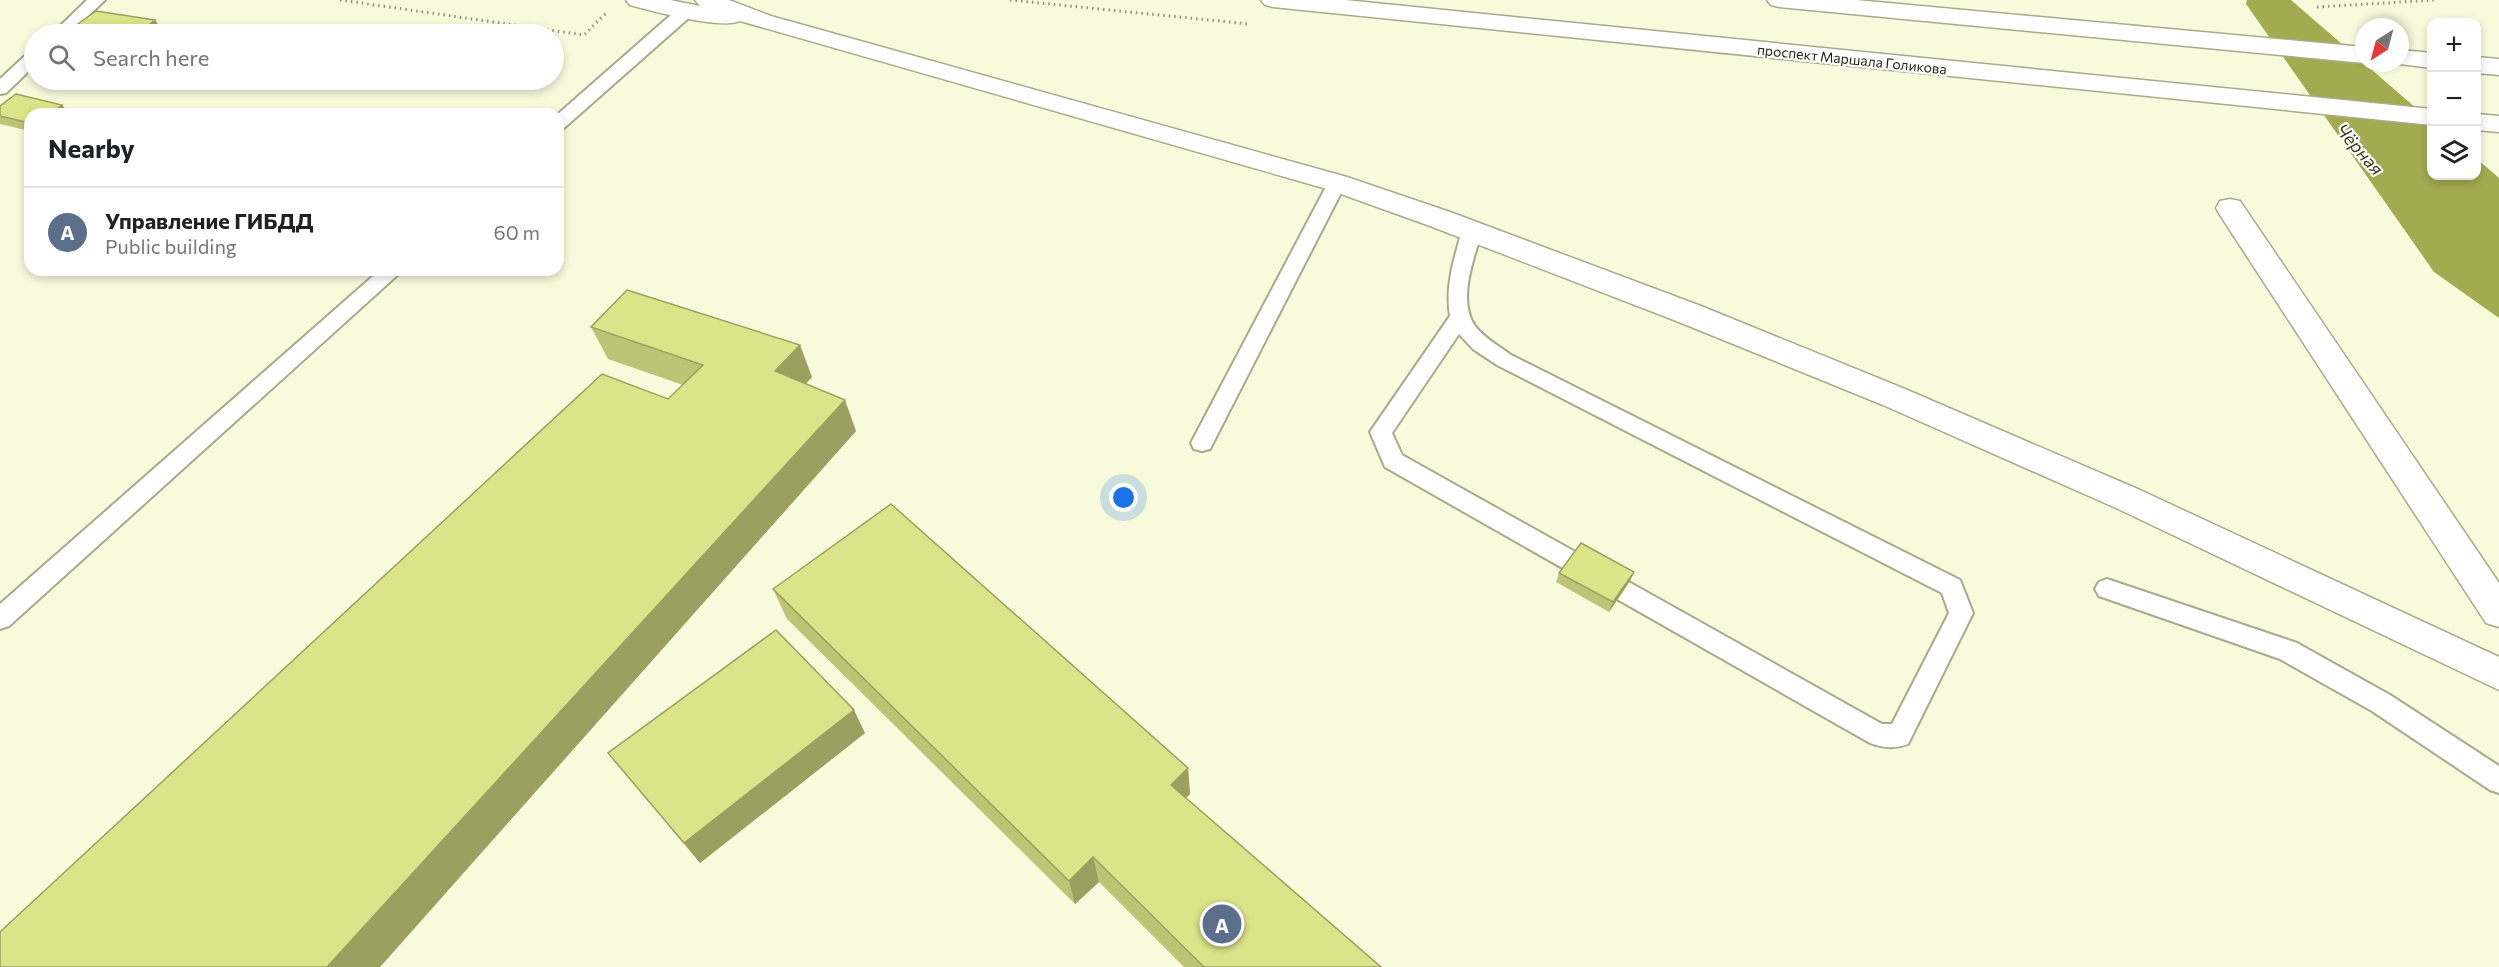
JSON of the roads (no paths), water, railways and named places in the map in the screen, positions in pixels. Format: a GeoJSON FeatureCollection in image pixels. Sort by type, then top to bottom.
{"type":"FeatureCollection","features":[{"type":"Feature","properties":{"kind":"main road"},"geometry":{"type":"LineString","coordinates":[[638,0],[696,5],[762,21],[1337,183],[1472,231],[1690,314],[1894,397],[2127,499],[2499,674]]}},
{"type":"Feature","properties":{"kind":"main road","name":"проспект Маршала Голикова"},"geometry":{"type":"LineString","coordinates":[[1273,0],[2427,116]]}},
{"type":"Feature","properties":{"kind":"main road"},"geometry":{"type":"LineString","coordinates":[[1779,0],[2355,54]]}},
{"type":"Feature","properties":{"kind":"main road"},"geometry":{"type":"LineString","coordinates":[[2409,59],[2427,61]]}},
{"type":"Feature","properties":{"kind":"main road"},"geometry":{"type":"LineString","coordinates":[[2481,65],[2499,67]]}},
{"type":"Feature","properties":{"kind":"main road"},"geometry":{"type":"LineString","coordinates":[[2230,208],[2499,612]]}},
{"type":"Feature","properties":{"kind":"lane"},"geometry":{"type":"LineString","coordinates":[[71,24],[97,0]]}},
{"type":"Feature","properties":{"kind":"lane"},"geometry":{"type":"LineString","coordinates":[[564,119],[696,5]]}},
{"type":"Feature","properties":{"kind":"lane"},"geometry":{"type":"LineString","coordinates":[[0,89],[24,66]]}},
{"type":"Feature","properties":{"kind":"lane"},"geometry":{"type":"LineString","coordinates":[[1203,443],[1337,183]]}},
{"type":"Feature","properties":{"kind":"lane"},"geometry":{"type":"LineString","coordinates":[[1460,317],[1381,432],[1393,461],[1880,735],[1899,736],[1961,613],[1952,587],[1504,360],[1475,340],[1460,317],[1457,285],[1472,231]]}},
{"type":"Feature","properties":{"kind":"lane"},"geometry":{"type":"LineString","coordinates":[[0,619],[386,276]]}},
{"type":"Feature","properties":{"kind":"lane"},"geometry":{"type":"LineString","coordinates":[[2107,589],[2288,651],[2381,703],[2499,782]]}},
{"type":"Feature","properties":{"kind":"water","name":"Чёрная"},"geometry":{"type":"Polygon","coordinates":[[[2247,0],[2291,0],[2355,55],[2355,72],[2374,72],[2427,118],[2427,180],[2481,180],[2481,162],[2499,178],[2499,318],[2434,272],[2246,4],[2247,0]]]}},
{"type":"Feature","properties":{"kind":"place","name":"Управление ГИБДД"},"geometry":{"type":"Point","coordinates":[1222,924]}}]}
